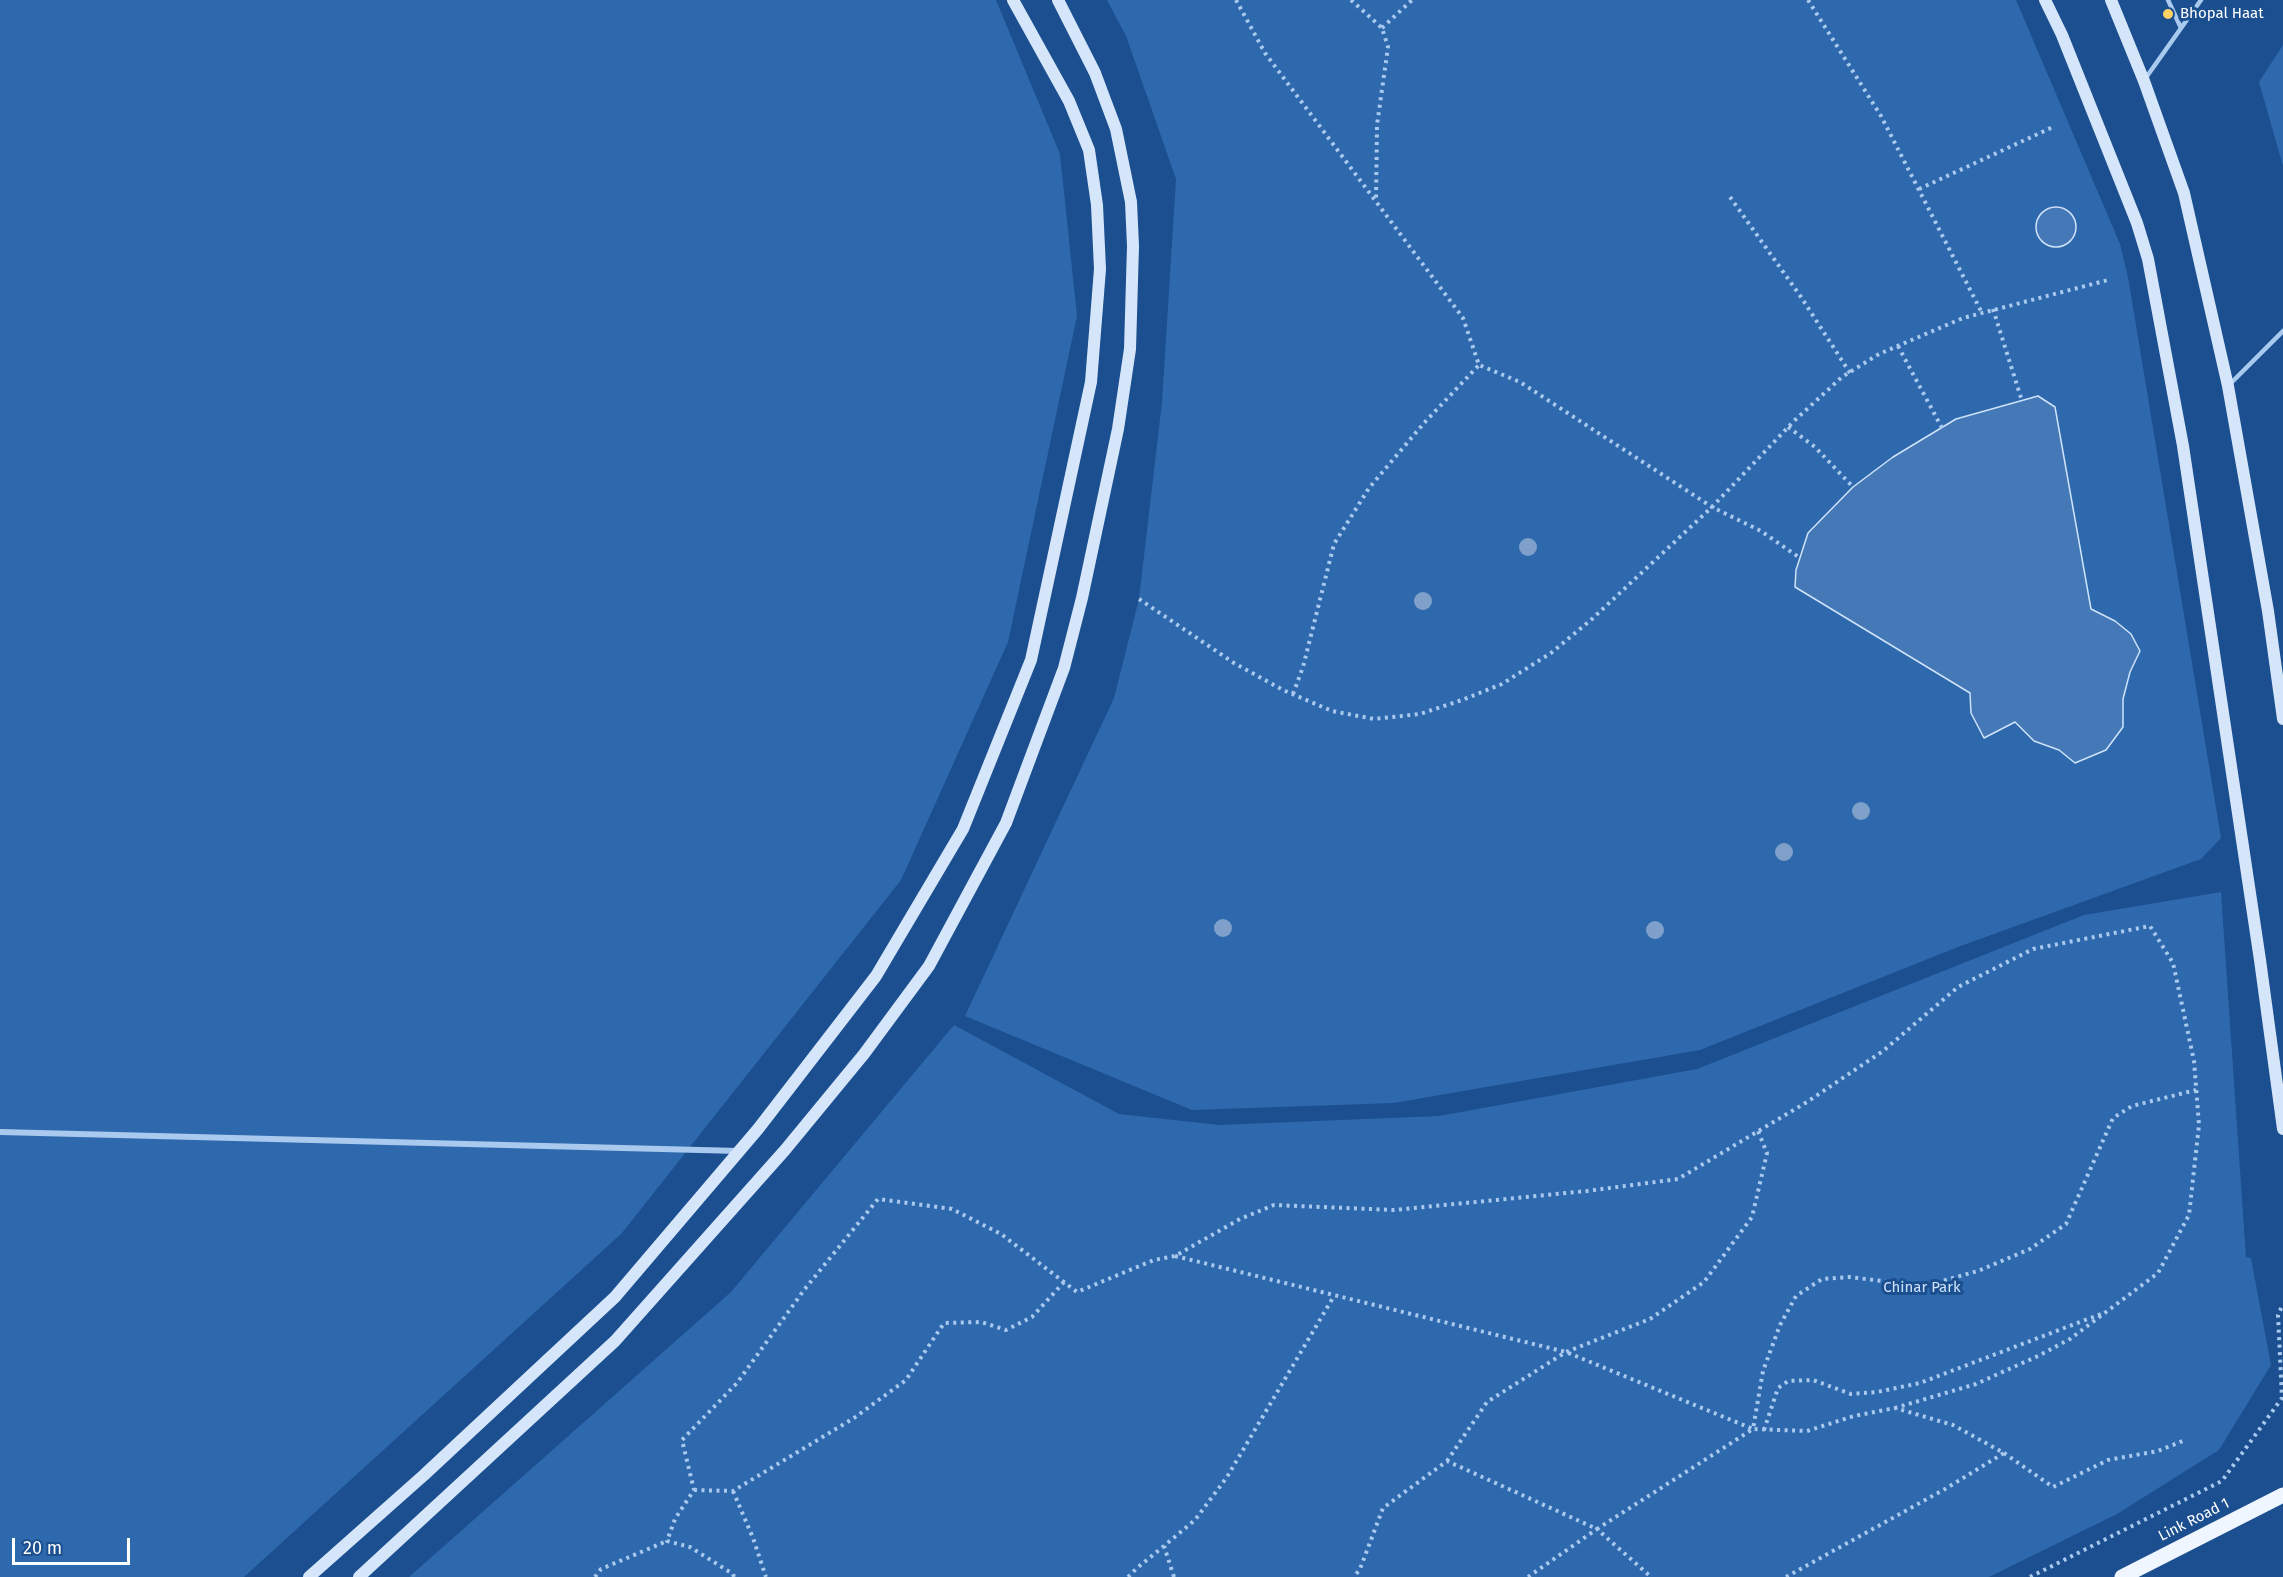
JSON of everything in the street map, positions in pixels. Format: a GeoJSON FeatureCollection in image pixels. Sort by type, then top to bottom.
{"type":"FeatureCollection","features":[{"type":"Feature","properties":{"kind":"main road","name":"Link Road 1"},"geometry":{"type":"LineString","coordinates":[[2122,1577],[2283,1495]]}},
{"type":"Feature","properties":{"kind":"street"},"geometry":{"type":"LineString","coordinates":[[309,1577],[424,1475],[615,1297],[739,1151],[876,976],[963,829],[1031,660],[1091,382],[1100,269],[1097,205],[1089,150],[1069,100],[1013,0]]}},
{"type":"Feature","properties":{"kind":"street"},"geometry":{"type":"LineString","coordinates":[[359,1577],[615,1341],[785,1150],[864,1054],[929,966],[1006,823],[1064,668],[1082,598],[1118,429],[1130,349],[1133,246],[1129,191],[1116,129],[1095,73],[1058,0]]}},
{"type":"Feature","properties":{"kind":"street"},"geometry":{"type":"LineString","coordinates":[[2045,0],[2062,35],[2133,212],[2148,259],[2183,446],[2283,1129]]}},
{"type":"Feature","properties":{"kind":"street"},"geometry":{"type":"LineString","coordinates":[[2112,0],[2184,193],[2228,386],[2268,611],[2283,719]]}},
{"type":"Feature","properties":{"kind":"street"},"geometry":{"type":"LineString","coordinates":[[0,1132],[739,1151]]}},
{"type":"Feature","properties":{"kind":"lane"},"geometry":{"type":"LineString","coordinates":[[2168,0],[2181,28]]}},
{"type":"Feature","properties":{"kind":"lane"},"geometry":{"type":"LineString","coordinates":[[2144,81],[2201,0]]}},
{"type":"Feature","properties":{"kind":"lane"},"geometry":{"type":"LineString","coordinates":[[2228,386],[2283,331]]}},
{"type":"Feature","properties":{"kind":"path"},"geometry":{"type":"LineString","coordinates":[[1236,0],[1265,53],[1463,318],[1479,365],[1520,382],[1712,507],[1761,531],[1800,558]]}},
{"type":"Feature","properties":{"kind":"path"},"geometry":{"type":"LineString","coordinates":[[1351,0],[1382,28],[1388,47],[1377,125],[1376,203]]}},
{"type":"Feature","properties":{"kind":"path"},"geometry":{"type":"LineString","coordinates":[[1382,28],[1412,0]]}},
{"type":"Feature","properties":{"kind":"path"},"geometry":{"type":"LineString","coordinates":[[1808,0],[1881,116],[1982,313]]}},
{"type":"Feature","properties":{"kind":"path"},"geometry":{"type":"LineString","coordinates":[[1919,189],[2053,127]]}},
{"type":"Feature","properties":{"kind":"path"},"geometry":{"type":"LineString","coordinates":[[1730,197],[1801,297],[1850,373]]}},
{"type":"Feature","properties":{"kind":"path"},"geometry":{"type":"LineString","coordinates":[[1138,599],[1233,663],[1332,711],[1374,719],[1420,714],[1502,684],[1551,653],[1593,619],[1712,507],[1788,427],[1842,377],[1879,354],[1963,318],[2108,280]]}},
{"type":"Feature","properties":{"kind":"path"},"geometry":{"type":"LineString","coordinates":[[1993,309],[2022,401]]}},
{"type":"Feature","properties":{"kind":"path"},"geometry":{"type":"LineString","coordinates":[[1898,346],[1942,428]]}},
{"type":"Feature","properties":{"kind":"path"},"geometry":{"type":"LineString","coordinates":[[1293,694],[1303,667],[1334,544],[1369,488],[1424,423],[1479,365]]}},
{"type":"Feature","properties":{"kind":"path"},"geometry":{"type":"LineString","coordinates":[[1788,427],[1815,447],[1853,487]]}},
{"type":"Feature","properties":{"kind":"path"},"geometry":{"type":"LineString","coordinates":[[666,1541],[675,1519],[694,1490],[682,1440],[737,1383],[804,1290],[878,1199],[952,1209],[1001,1234],[1077,1292],[1154,1260],[1175,1256],[1240,1219],[1274,1205],[1394,1210],[1587,1191],[1678,1179],[1807,1102],[1882,1051],[1958,987],[2033,949],[2150,926],[2173,963],[2194,1061],[2199,1125],[2189,1215],[2158,1273],[2070,1339],[2038,1356],[1976,1384],[1895,1408],[1854,1416],[1807,1431],[1753,1429],[1566,1353],[1175,1256]]}},
{"type":"Feature","properties":{"kind":"path"},"geometry":{"type":"LineString","coordinates":[[1528,1577],[1597,1529],[1753,1429],[1762,1371],[1780,1325],[1796,1296],[1822,1279],[1831,1278],[1878,1279],[1924,1286],[1978,1270],[2030,1249],[2066,1224],[2113,1118],[2132,1106],[2196,1090]]}},
{"type":"Feature","properties":{"kind":"path"},"geometry":{"type":"LineString","coordinates":[[1354,1577],[1360,1569],[1383,1508],[1447,1461],[1487,1402],[1566,1353],[1650,1319],[1704,1282],[1752,1217],[1767,1153],[1758,1131]]}},
{"type":"Feature","properties":{"kind":"path"},"geometry":{"type":"LineString","coordinates":[[694,1490],[733,1491],[854,1419],[906,1380],[944,1323],[981,1322],[1006,1329],[1032,1317],[1064,1282]]}},
{"type":"Feature","properties":{"kind":"path"},"geometry":{"type":"LineString","coordinates":[[1128,1577],[1195,1520],[1227,1477],[1334,1296]]}},
{"type":"Feature","properties":{"kind":"path"},"geometry":{"type":"LineString","coordinates":[[2030,1577],[2222,1481],[2282,1398],[2278,1315],[2283,1304]]}},
{"type":"Feature","properties":{"kind":"path"},"geometry":{"type":"LineString","coordinates":[[1764,1430],[1773,1398],[1779,1388],[1788,1381],[1813,1380],[1851,1394],[1877,1392],[1920,1383],[2107,1312]]}},
{"type":"Feature","properties":{"kind":"path"},"geometry":{"type":"LineString","coordinates":[[1895,1408],[1953,1425],[2004,1453],[2053,1487],[2108,1460],[2158,1451],[2185,1440]]}},
{"type":"Feature","properties":{"kind":"path"},"geometry":{"type":"LineString","coordinates":[[1786,1577],[1945,1489],[2004,1453]]}},
{"type":"Feature","properties":{"kind":"path"},"geometry":{"type":"LineString","coordinates":[[1447,1461],[1597,1529],[1651,1577]]}},
{"type":"Feature","properties":{"kind":"path"},"geometry":{"type":"LineString","coordinates":[[733,1491],[766,1577]]}},
{"type":"Feature","properties":{"kind":"path"},"geometry":{"type":"LineString","coordinates":[[595,1577],[601,1569],[666,1541],[690,1547],[733,1574],[734,1577]]}},
{"type":"Feature","properties":{"kind":"path"},"geometry":{"type":"LineString","coordinates":[[1164,1546],[1174,1577]]}},
{"type":"Feature","properties":{"kind":"green space"},"geometry":{"type":"Polygon","coordinates":[[[0,0],[996,0],[1060,154],[1077,316],[1008,642],[901,880],[622,1233],[244,1577],[0,1577],[0,0]]]}},
{"type":"Feature","properties":{"kind":"green space"},"geometry":{"type":"Polygon","coordinates":[[[1107,0],[2016,0],[2120,244],[2128,277],[2221,838],[2201,859],[1958,947],[1700,1050],[1394,1103],[1192,1110],[965,1016],[1114,698],[1139,599],[1162,402],[1176,179],[1126,36],[1107,0]]]}},
{"type":"Feature","properties":{"kind":"green space"},"geometry":{"type":"Polygon","coordinates":[[[2283,45],[2283,166],[2259,82],[2283,45]]]}},
{"type":"Feature","properties":{"kind":"green space","name":"Chinar Park"},"geometry":{"type":"Polygon","coordinates":[[[2221,892],[2246,1257],[2251,1258],[2271,1365],[2219,1450],[2117,1514],[1989,1577],[409,1577],[731,1292],[954,1025],[1119,1114],[1219,1125],[1439,1116],[1697,1069],[2084,915],[2221,892]]]}},
{"type":"Feature","properties":{"kind":"building"},"geometry":{"type":"Polygon","coordinates":[[[2056,207],[2070,213],[2076,227],[2070,241],[2056,247],[2042,241],[2036,227],[2042,213],[2056,207]]]}},
{"type":"Feature","properties":{"kind":"building"},"geometry":{"type":"Polygon","coordinates":[[[2038,396],[2055,407],[2091,609],[2115,621],[2131,634],[2140,651],[2130,672],[2123,699],[2123,727],[2106,750],[2075,763],[2059,750],[2034,741],[2015,722],[1984,738],[1971,713],[1970,693],[1795,587],[1796,570],[1808,533],[1853,487],[1893,457],[1956,419],[2038,396]]]}},
{"type":"Feature","properties":{"kind":"place","name":"Bhopal Haat"},"geometry":{"type":"Point","coordinates":[2168,14]}}]}
